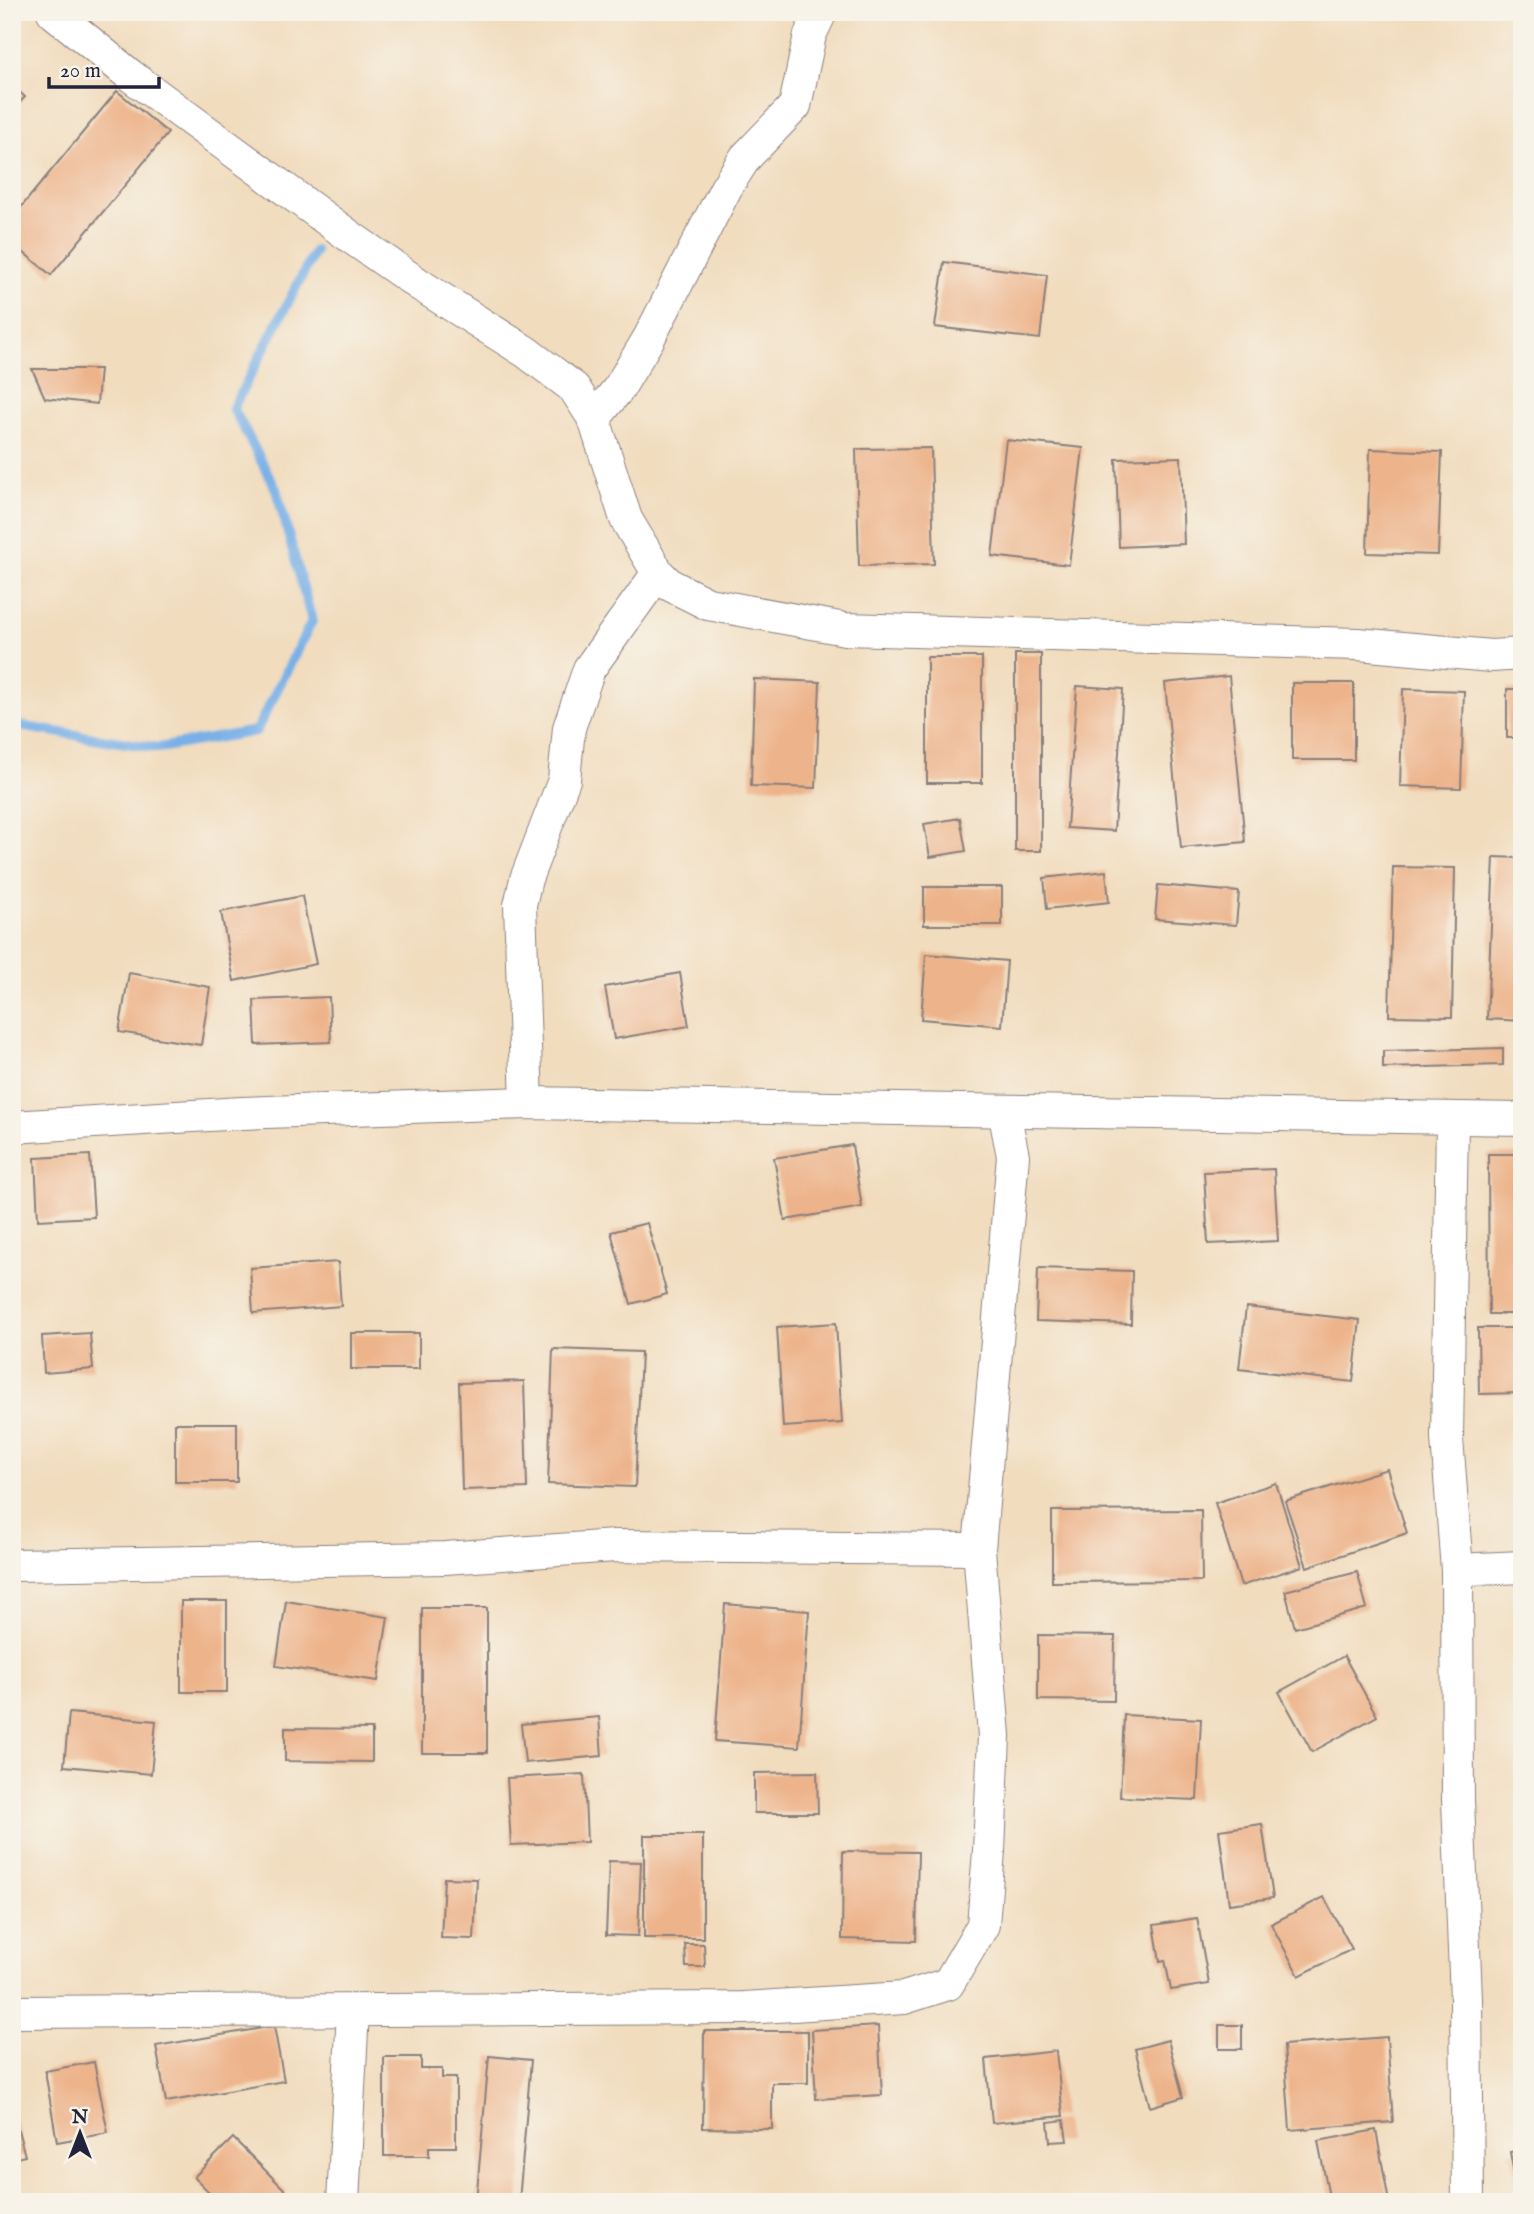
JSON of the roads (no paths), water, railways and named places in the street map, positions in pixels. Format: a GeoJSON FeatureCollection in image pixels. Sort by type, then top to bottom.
{"type":"FeatureCollection","features":[{"type":"Feature","properties":{"kind":"street"},"geometry":{"type":"LineString","coordinates":[[53,12],[131,76],[352,239],[536,359],[574,388],[594,419],[626,519],[658,573],[670,585],[708,604],[845,629],[1358,644],[1491,656],[1522,654]]}},
{"type":"Feature","properties":{"kind":"street"},"geometry":{"type":"LineString","coordinates":[[594,419],[619,388],[649,338],[732,178],[745,158],[795,106],[810,35],[821,12]]}},
{"type":"Feature","properties":{"kind":"street"},"geometry":{"type":"LineString","coordinates":[[527,1103],[520,905],[526,879],[564,780],[569,728],[589,670],[658,573]]}},
{"type":"Feature","properties":{"kind":"street"},"geometry":{"type":"LineString","coordinates":[[12,1127],[242,1113],[527,1103],[1452,1120],[1522,1119]]}},
{"type":"Feature","properties":{"kind":"street"},"geometry":{"type":"LineString","coordinates":[[12,2012],[744,2008],[904,1998],[948,1984],[983,1925],[988,1863],[994,1736],[979,1549],[1013,1156],[1004,1111]]}},
{"type":"Feature","properties":{"kind":"street"},"geometry":{"type":"LineString","coordinates":[[1452,1120],[1447,1438],[1457,1570],[1458,1800],[1466,1999],[1468,2202]]}},
{"type":"Feature","properties":{"kind":"street"},"geometry":{"type":"LineString","coordinates":[[12,1565],[445,1558],[615,1546],[979,1549]]}},
{"type":"Feature","properties":{"kind":"street"},"geometry":{"type":"LineString","coordinates":[[1457,1570],[1522,1567]]}},
{"type":"Feature","properties":{"kind":"street"},"geometry":{"type":"LineString","coordinates":[[343,2202],[353,2011]]}},
{"type":"Feature","properties":{"kind":"waterway"},"geometry":{"type":"LineString","coordinates":[[12,725],[158,748],[256,731],[312,621],[276,489],[233,408],[315,251]]}}]}
